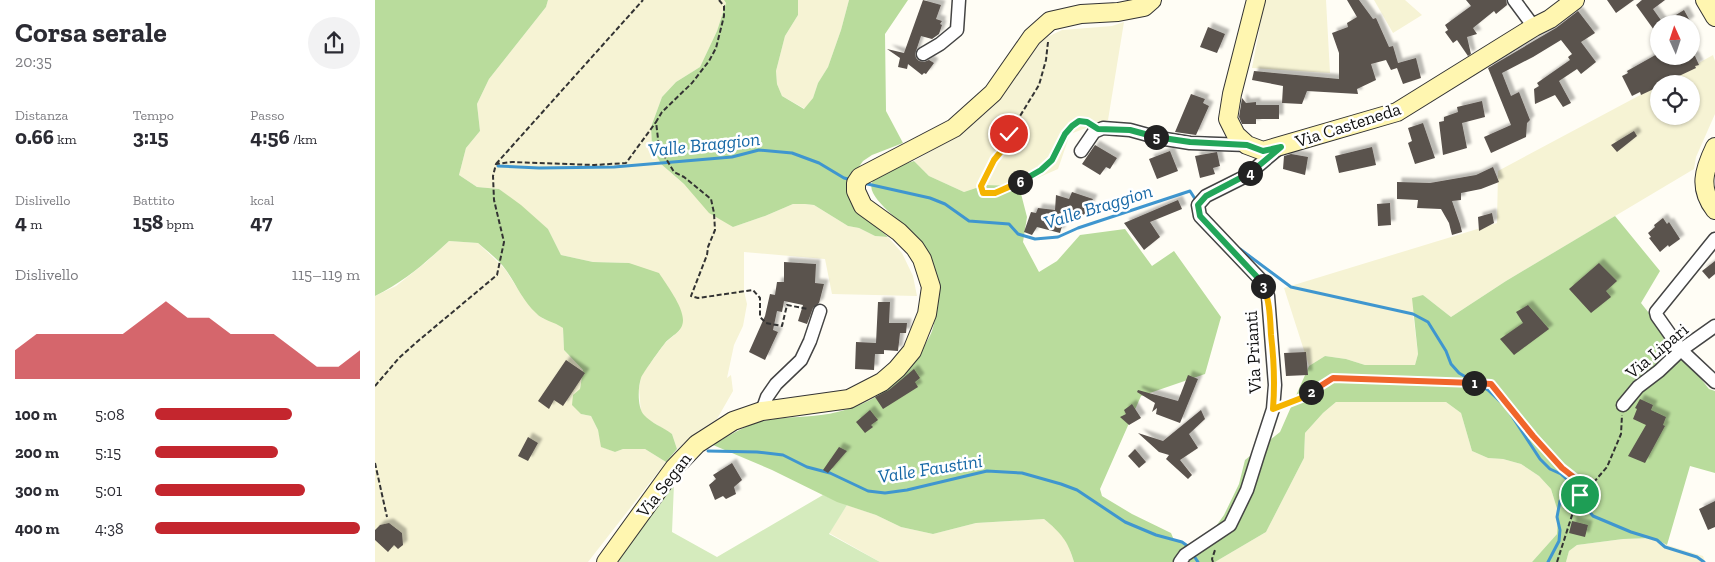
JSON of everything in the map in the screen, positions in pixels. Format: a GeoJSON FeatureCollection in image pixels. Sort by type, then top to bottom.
{"type":"FeatureCollection","features":[{"type":"Feature","properties":{"kind":"street"},"geometry":{"type":"LineString","coordinates":[[923,54],[941,44],[957,30],[959,0]]}},
{"type":"Feature","properties":{"kind":"street"},"geometry":{"type":"LineString","coordinates":[[820,311],[810,341],[801,360],[776,384],[767,396],[762,411],[849,399],[882,382],[897,369],[912,351],[927,314],[931,286],[922,259],[915,248],[899,232],[863,206],[856,191],[855,183],[860,177],[955,128],[993,93],[1032,37],[1050,21],[1117,6],[1144,6],[1152,0]]}},
{"type":"Feature","properties":{"kind":"street"},"geometry":{"type":"LineString","coordinates":[[1247,145],[1236,136],[1228,119],[1232,94],[1256,0]]}},
{"type":"Feature","properties":{"kind":"street"},"geometry":{"type":"LineString","coordinates":[[1515,0],[1534,27]]}},
{"type":"Feature","properties":{"kind":"street","name":"Via Casteneda"},"geometry":{"type":"LineString","coordinates":[[1247,145],[1263,151],[1397,112],[1534,27],[1551,19],[1575,0]]}},
{"type":"Feature","properties":{"kind":"street"},"geometry":{"type":"LineString","coordinates":[[1705,0],[1715,16]]}},
{"type":"Feature","properties":{"kind":"street"},"geometry":{"type":"LineString","coordinates":[[1081,151],[1098,129],[1130,130],[1159,138],[1190,142],[1247,145]]}},
{"type":"Feature","properties":{"kind":"street"},"geometry":{"type":"LineString","coordinates":[[1715,146],[1706,167],[1703,186],[1715,210]]}},
{"type":"Feature","properties":{"kind":"street","name":"Via Prianti"},"geometry":{"type":"LineString","coordinates":[[1180,562],[1185,555],[1230,525],[1247,490],[1273,409],[1275,385],[1268,296],[1259,279],[1200,216],[1198,205],[1206,196],[1246,176],[1281,147]]}},
{"type":"Feature","properties":{"kind":"street"},"geometry":{"type":"LineString","coordinates":[[1715,239],[1656,312],[1681,350],[1715,382]]}},
{"type":"Feature","properties":{"kind":"street","name":"Via Lipari"},"geometry":{"type":"LineString","coordinates":[[1623,405],[1638,387],[1659,371],[1681,350],[1714,327]]}},
{"type":"Feature","properties":{"kind":"street","name":"Via Segan"},"geometry":{"type":"LineString","coordinates":[[606,562],[674,468],[697,444],[733,421],[762,411]]}},
{"type":"Feature","properties":{"kind":"path"},"geometry":{"type":"LineString","coordinates":[[375,386],[399,358],[497,275],[504,242],[494,200],[493,176],[496,164],[643,0]]}},
{"type":"Feature","properties":{"kind":"path"},"geometry":{"type":"LineString","coordinates":[[496,164],[512,162],[593,165],[626,163],[662,112],[692,83],[716,48],[724,16],[724,6],[719,0]]}},
{"type":"Feature","properties":{"kind":"path"},"geometry":{"type":"LineString","coordinates":[[1049,39],[1046,60],[1039,85],[1009,134],[1003,149],[994,160],[981,186],[983,193],[995,193],[1013,186],[1041,170],[1052,160],[1065,134],[1079,121],[1087,122],[1098,129]]}},
{"type":"Feature","properties":{"kind":"path"},"geometry":{"type":"LineString","coordinates":[[656,122],[659,146],[674,172],[684,176],[711,199],[714,213],[715,230],[691,296],[698,298],[753,290],[761,298],[760,316],[766,323],[782,326],[787,305],[820,311]]}},
{"type":"Feature","properties":{"kind":"path"},"geometry":{"type":"LineString","coordinates":[[1273,409],[1304,397],[1333,378],[1491,384],[1562,468],[1585,486]]}},
{"type":"Feature","properties":{"kind":"path"},"geometry":{"type":"LineString","coordinates":[[1557,562],[1569,521],[1585,486],[1594,482],[1607,467],[1621,434],[1623,405]]}},
{"type":"Feature","properties":{"kind":"path"},"geometry":{"type":"LineString","coordinates":[[375,463],[387,517]]}},
{"type":"Feature","properties":{"kind":"shaded area"},"geometry":{"type":"Polygon","coordinates":[[[548,0],[724,0],[726,3],[717,31],[700,67],[676,82],[662,97],[651,127],[652,147],[661,164],[733,227],[793,204],[805,204],[814,205],[848,226],[859,228],[875,236],[888,237],[902,253],[913,276],[917,296],[832,294],[825,259],[744,252],[744,291],[747,304],[743,326],[734,345],[727,378],[731,375],[733,391],[717,419],[697,432],[677,449],[672,434],[641,413],[639,389],[641,376],[665,343],[680,330],[629,263],[593,262],[561,255],[548,229],[499,189],[477,187],[459,175],[466,148],[480,131],[477,104],[489,79],[546,7],[548,0]]]}},
{"type":"Feature","properties":{"kind":"shaded area"},"geometry":{"type":"Polygon","coordinates":[[[798,0],[849,0],[828,67],[818,83],[813,98],[805,109],[782,96],[777,84],[776,71],[785,36],[798,15],[798,0]]]}},
{"type":"Feature","properties":{"kind":"shaded area"},"geometry":{"type":"Polygon","coordinates":[[[1262,0],[1326,0],[1330,73],[1252,68],[1259,32],[1262,0]]]}},
{"type":"Feature","properties":{"kind":"shaded area"},"geometry":{"type":"Polygon","coordinates":[[[1374,0],[1405,0],[1422,15],[1393,33],[1374,0]]]}},
{"type":"Feature","properties":{"kind":"shaded area"},"geometry":{"type":"Polygon","coordinates":[[[1124,22],[1108,120],[1070,134],[1058,169],[1019,186],[985,185],[964,192],[929,176],[914,161],[949,141],[995,105],[1043,39],[1062,30],[1112,26],[1124,22]]]}},
{"type":"Feature","properties":{"kind":"shaded area"},"geometry":{"type":"Polygon","coordinates":[[[1713,55],[1715,61],[1715,114],[1696,157],[1694,169],[1506,281],[1451,317],[1423,295],[1413,313],[1418,354],[1415,365],[1365,365],[1346,359],[1325,356],[1309,366],[1284,288],[1497,223],[1498,171],[1650,90],[1650,125],[1700,125],[1700,75],[1677,75],[1695,65],[1700,65],[1700,62],[1713,55]]]}},
{"type":"Feature","properties":{"kind":"shaded area"},"geometry":{"type":"Polygon","coordinates":[[[449,241],[478,243],[505,269],[523,297],[542,318],[555,322],[563,328],[564,350],[583,370],[580,389],[581,414],[591,416],[598,430],[602,447],[615,452],[623,449],[645,449],[666,462],[588,562],[375,562],[375,296],[396,286],[449,241]]]}},
{"type":"Feature","properties":{"kind":"shaded area"},"geometry":{"type":"Polygon","coordinates":[[[1336,402],[1446,402],[1461,413],[1472,451],[1488,458],[1503,459],[1521,464],[1539,476],[1551,489],[1558,512],[1557,534],[1532,562],[1215,562],[1266,532],[1304,458],[1305,433],[1336,402]]]}},
{"type":"Feature","properties":{"kind":"shaded area"},"geometry":{"type":"Polygon","coordinates":[[[847,505],[876,515],[901,527],[933,534],[976,523],[1044,519],[1061,533],[1069,547],[1074,562],[880,562],[829,533],[847,505]]]}},
{"type":"Feature","properties":{"kind":"shaded area"},"geometry":{"type":"Polygon","coordinates":[[[1654,538],[1667,545],[1703,556],[1705,562],[1566,562],[1569,551],[1577,545],[1623,539],[1654,538]]]}},
{"type":"Feature","properties":{"kind":"green space"},"geometry":{"type":"Polygon","coordinates":[[[375,0],[548,0],[546,7],[489,79],[477,104],[480,131],[466,148],[459,175],[477,187],[499,189],[521,205],[548,229],[561,255],[593,262],[629,263],[659,273],[674,295],[682,314],[683,324],[665,343],[642,376],[639,386],[639,397],[640,407],[644,415],[672,434],[677,449],[666,462],[645,449],[623,449],[615,452],[601,447],[598,430],[591,416],[581,414],[572,405],[573,395],[580,389],[583,370],[564,350],[563,328],[542,317],[531,308],[503,266],[478,243],[449,241],[414,272],[375,296],[375,0]]]}},
{"type":"Feature","properties":{"kind":"green space"},"geometry":{"type":"Polygon","coordinates":[[[724,0],[798,0],[798,15],[785,36],[776,71],[777,84],[782,96],[804,109],[813,98],[818,83],[828,67],[849,0],[908,0],[885,34],[886,111],[903,143],[872,155],[863,161],[853,175],[874,225],[888,237],[875,236],[859,228],[848,226],[814,205],[805,204],[793,204],[733,227],[709,213],[684,184],[661,164],[652,147],[651,127],[662,97],[676,82],[700,67],[717,31],[726,3],[724,0]]]}},
{"type":"Feature","properties":{"kind":"green space"},"geometry":{"type":"Polygon","coordinates":[[[914,161],[929,176],[964,192],[985,185],[1019,186],[1027,217],[1023,242],[1039,272],[1057,261],[1080,235],[1125,229],[1152,266],[1174,251],[1221,317],[1205,374],[1141,396],[1100,489],[1102,496],[1132,514],[1171,533],[1174,540],[1183,542],[1190,547],[1214,529],[1224,515],[1239,484],[1245,460],[1280,432],[1309,366],[1325,356],[1346,359],[1365,365],[1415,365],[1418,354],[1412,298],[1423,295],[1451,317],[1506,281],[1615,216],[1660,271],[1641,303],[1709,389],[1715,391],[1715,473],[1690,466],[1667,545],[1654,538],[1623,539],[1577,545],[1569,551],[1566,562],[1532,562],[1557,534],[1558,512],[1551,489],[1539,476],[1521,464],[1503,459],[1488,458],[1472,451],[1461,413],[1446,402],[1336,402],[1305,433],[1304,458],[1266,532],[1215,562],[1074,562],[1063,538],[1044,519],[976,523],[933,534],[901,527],[876,515],[837,502],[772,470],[713,445],[743,428],[760,422],[830,414],[862,404],[890,387],[913,363],[929,337],[933,326],[936,309],[932,287],[919,243],[915,236],[875,197],[872,183],[879,175],[890,169],[914,161]]]}},
{"type":"Feature","properties":{"kind":"green space"},"geometry":{"type":"Polygon","coordinates":[[[674,484],[672,532],[717,557],[823,495],[847,505],[829,534],[880,562],[614,562],[674,484]]]}},
{"type":"Feature","properties":{"kind":"building"},"geometry":{"type":"Polygon","coordinates":[[[923,0],[941,5],[936,19],[942,21],[940,24],[942,25],[939,34],[932,39],[921,36],[915,54],[916,58],[919,61],[929,60],[934,63],[926,74],[922,75],[908,64],[907,69],[898,67],[900,58],[887,49],[904,53],[923,0]]]}},
{"type":"Feature","properties":{"kind":"building"},"geometry":{"type":"Polygon","coordinates":[[[1347,0],[1359,0],[1373,19],[1376,18],[1389,47],[1393,46],[1398,63],[1416,58],[1421,78],[1403,84],[1397,68],[1391,70],[1386,60],[1371,64],[1376,80],[1357,89],[1358,94],[1307,91],[1302,104],[1282,103],[1283,86],[1252,80],[1254,71],[1339,79],[1339,53],[1332,33],[1348,27],[1347,23],[1357,17],[1347,0]]]}},
{"type":"Feature","properties":{"kind":"building"},"geometry":{"type":"Polygon","coordinates":[[[1466,0],[1506,0],[1507,5],[1496,14],[1494,11],[1473,28],[1477,34],[1467,37],[1471,54],[1468,56],[1457,40],[1453,43],[1445,32],[1448,30],[1445,25],[1471,6],[1466,0]]]}},
{"type":"Feature","properties":{"kind":"building"},"geometry":{"type":"Polygon","coordinates":[[[1607,0],[1634,0],[1616,13],[1607,0]]]}},
{"type":"Feature","properties":{"kind":"building"},"geometry":{"type":"Polygon","coordinates":[[[1642,0],[1665,0],[1653,9],[1657,15],[1650,15],[1650,24],[1636,5],[1642,0]]]}},
{"type":"Feature","properties":{"kind":"building"},"geometry":{"type":"Polygon","coordinates":[[[1684,10],[1687,15],[1676,15],[1684,10]]]}},
{"type":"Feature","properties":{"kind":"building"},"geometry":{"type":"Polygon","coordinates":[[[1578,11],[1595,33],[1581,42],[1596,62],[1581,74],[1577,69],[1559,81],[1571,103],[1563,107],[1555,95],[1535,104],[1534,89],[1539,86],[1537,83],[1570,60],[1568,57],[1572,54],[1561,40],[1502,73],[1511,96],[1519,92],[1530,120],[1527,123],[1526,137],[1491,153],[1484,137],[1511,125],[1488,68],[1556,28],[1578,11]]]}},
{"type":"Feature","properties":{"kind":"building"},"geometry":{"type":"Polygon","coordinates":[[[1208,27],[1225,34],[1217,53],[1200,47],[1208,27]]]}},
{"type":"Feature","properties":{"kind":"building"},"geometry":{"type":"Polygon","coordinates":[[[1650,58],[1650,65],[1699,65],[1681,75],[1650,75],[1650,91],[1641,95],[1640,92],[1632,96],[1622,76],[1628,73],[1627,71],[1650,58]]]}},
{"type":"Feature","properties":{"kind":"building"},"geometry":{"type":"Polygon","coordinates":[[[1191,94],[1205,99],[1203,103],[1209,106],[1196,135],[1175,132],[1191,94]]]}},
{"type":"Feature","properties":{"kind":"building"},"geometry":{"type":"Polygon","coordinates":[[[1242,98],[1246,103],[1256,102],[1256,105],[1279,105],[1279,119],[1256,119],[1256,124],[1242,124],[1239,117],[1242,98]]]}},
{"type":"Feature","properties":{"kind":"building"},"geometry":{"type":"Polygon","coordinates":[[[1482,101],[1485,117],[1462,123],[1467,148],[1443,155],[1439,122],[1444,121],[1444,117],[1458,112],[1457,107],[1482,101]]]}},
{"type":"Feature","properties":{"kind":"building"},"geometry":{"type":"Polygon","coordinates":[[[1423,123],[1435,158],[1415,164],[1408,143],[1412,141],[1408,128],[1423,123]]]}},
{"type":"Feature","properties":{"kind":"building"},"geometry":{"type":"Polygon","coordinates":[[[1634,131],[1637,136],[1617,152],[1611,145],[1634,131]]]}},
{"type":"Feature","properties":{"kind":"building"},"geometry":{"type":"Polygon","coordinates":[[[1095,145],[1117,158],[1110,169],[1106,167],[1100,175],[1082,164],[1095,145]]]}},
{"type":"Feature","properties":{"kind":"building"},"geometry":{"type":"Polygon","coordinates":[[[1372,147],[1376,165],[1339,173],[1335,156],[1372,147]]]}},
{"type":"Feature","properties":{"kind":"building"},"geometry":{"type":"Polygon","coordinates":[[[1170,151],[1178,171],[1157,179],[1149,159],[1170,151]]]}},
{"type":"Feature","properties":{"kind":"building"},"geometry":{"type":"Polygon","coordinates":[[[1217,152],[1220,166],[1213,168],[1215,174],[1200,178],[1195,156],[1217,152]]]}},
{"type":"Feature","properties":{"kind":"building"},"geometry":{"type":"Polygon","coordinates":[[[1291,154],[1308,157],[1305,175],[1283,169],[1284,156],[1291,154]]]}},
{"type":"Feature","properties":{"kind":"building"},"geometry":{"type":"Polygon","coordinates":[[[1493,167],[1499,182],[1481,189],[1461,193],[1461,200],[1452,201],[1462,232],[1452,235],[1449,223],[1441,209],[1417,208],[1418,200],[1397,199],[1397,182],[1430,183],[1476,175],[1493,167]]]}},
{"type":"Feature","properties":{"kind":"building"},"geometry":{"type":"Polygon","coordinates":[[[1072,192],[1093,199],[1085,215],[1067,210],[1060,233],[1037,227],[1032,235],[1024,232],[1031,212],[1036,213],[1038,208],[1055,210],[1056,195],[1069,199],[1072,192]]]}},
{"type":"Feature","properties":{"kind":"building"},"geometry":{"type":"Polygon","coordinates":[[[1178,200],[1182,209],[1150,222],[1160,237],[1144,250],[1124,223],[1178,200]]]}},
{"type":"Feature","properties":{"kind":"building"},"geometry":{"type":"Polygon","coordinates":[[[1390,203],[1391,225],[1378,226],[1377,204],[1390,203]]]}},
{"type":"Feature","properties":{"kind":"building"},"geometry":{"type":"Polygon","coordinates":[[[1492,213],[1494,223],[1479,231],[1478,217],[1492,213]]]}},
{"type":"Feature","properties":{"kind":"building"},"geometry":{"type":"Polygon","coordinates":[[[1663,218],[1667,224],[1669,222],[1680,239],[1669,247],[1668,245],[1660,252],[1649,238],[1651,237],[1648,233],[1663,218]]]}},
{"type":"Feature","properties":{"kind":"building"},"geometry":{"type":"Polygon","coordinates":[[[1715,261],[1715,274],[1709,279],[1702,271],[1715,261]]]}},
{"type":"Feature","properties":{"kind":"building"},"geometry":{"type":"Polygon","coordinates":[[[784,262],[816,264],[815,283],[824,284],[819,303],[813,308],[807,324],[798,321],[803,305],[784,301],[782,312],[777,311],[773,330],[778,332],[765,360],[749,352],[765,316],[770,294],[775,295],[777,282],[784,282],[784,262]]]}},
{"type":"Feature","properties":{"kind":"building"},"geometry":{"type":"Polygon","coordinates":[[[1599,263],[1617,281],[1606,291],[1611,297],[1591,313],[1569,289],[1599,263]]]}},
{"type":"Feature","properties":{"kind":"building"},"geometry":{"type":"Polygon","coordinates":[[[878,302],[890,302],[889,323],[907,323],[906,333],[900,333],[898,351],[884,350],[884,354],[875,354],[874,370],[855,369],[856,342],[876,343],[878,302]]]}},
{"type":"Feature","properties":{"kind":"building"},"geometry":{"type":"Polygon","coordinates":[[[1528,305],[1549,329],[1514,355],[1500,339],[1523,323],[1516,312],[1528,305]]]}},
{"type":"Feature","properties":{"kind":"building"},"geometry":{"type":"Polygon","coordinates":[[[1306,352],[1308,375],[1286,376],[1284,353],[1306,352]]]}},
{"type":"Feature","properties":{"kind":"building"},"geometry":{"type":"Polygon","coordinates":[[[566,360],[585,373],[563,406],[554,400],[549,409],[538,401],[566,360]]]}},
{"type":"Feature","properties":{"kind":"building"},"geometry":{"type":"Polygon","coordinates":[[[914,369],[920,378],[915,382],[918,387],[883,409],[875,397],[889,390],[914,369]]]}},
{"type":"Feature","properties":{"kind":"building"},"geometry":{"type":"Polygon","coordinates":[[[1188,375],[1198,379],[1180,423],[1156,414],[1157,408],[1152,412],[1155,403],[1137,392],[1138,390],[1178,401],[1188,375]]]}},
{"type":"Feature","properties":{"kind":"building"},"geometry":{"type":"Polygon","coordinates":[[[1640,399],[1653,405],[1651,410],[1666,417],[1663,425],[1665,426],[1645,463],[1628,456],[1646,425],[1633,419],[1637,409],[1635,408],[1640,399]]]}},
{"type":"Feature","properties":{"kind":"building"},"geometry":{"type":"Polygon","coordinates":[[[1132,404],[1141,418],[1129,425],[1120,417],[1126,414],[1124,410],[1132,404]]]}},
{"type":"Feature","properties":{"kind":"building"},"geometry":{"type":"Polygon","coordinates":[[[870,410],[878,420],[865,433],[856,422],[870,410]]]}},
{"type":"Feature","properties":{"kind":"building"},"geometry":{"type":"Polygon","coordinates":[[[1201,410],[1205,419],[1189,434],[1198,448],[1180,460],[1192,475],[1188,479],[1166,459],[1169,455],[1159,452],[1138,433],[1163,441],[1201,410]]]}},
{"type":"Feature","properties":{"kind":"building"},"geometry":{"type":"Polygon","coordinates":[[[528,437],[538,443],[528,461],[518,456],[528,437]]]}},
{"type":"Feature","properties":{"kind":"building"},"geometry":{"type":"Polygon","coordinates":[[[839,447],[847,451],[828,473],[823,470],[839,447]]]}},
{"type":"Feature","properties":{"kind":"building"},"geometry":{"type":"Polygon","coordinates":[[[1135,449],[1146,462],[1139,468],[1128,456],[1135,449]]]}},
{"type":"Feature","properties":{"kind":"building"},"geometry":{"type":"Polygon","coordinates":[[[732,463],[742,480],[734,487],[736,494],[726,499],[723,496],[715,500],[709,485],[716,479],[713,475],[732,463]]]}},
{"type":"Feature","properties":{"kind":"building"},"geometry":{"type":"Polygon","coordinates":[[[1715,501],[1715,527],[1708,530],[1699,509],[1715,501]]]}},
{"type":"Feature","properties":{"kind":"building"},"geometry":{"type":"Polygon","coordinates":[[[1572,521],[1588,525],[1585,537],[1569,533],[1572,521]]]}},
{"type":"Feature","properties":{"kind":"building"},"geometry":{"type":"Polygon","coordinates":[[[389,523],[402,533],[403,545],[398,549],[394,545],[388,552],[375,540],[375,530],[380,525],[389,523]]]}},
{"type":"Feature","properties":{"kind":"waterway","name":"Valle Braggion"},"geometry":{"type":"LineString","coordinates":[[498,166],[539,168],[614,167],[732,157],[759,150],[792,153],[819,163],[844,178],[852,180]]}},
{"type":"Feature","properties":{"kind":"waterway","name":"Valle Braggion"},"geometry":{"type":"LineString","coordinates":[[863,183],[930,198],[945,204],[969,221],[1009,224],[1018,234],[1035,239],[1058,237],[1078,228],[1190,191],[1197,202]]}},
{"type":"Feature","properties":{"kind":"waterway","name":"Valle Braggion"},"geometry":{"type":"LineString","coordinates":[[1240,249],[1291,287],[1413,314],[1428,322],[1446,351],[1451,364],[1459,373],[1488,390],[1506,407],[1540,459],[1550,469],[1568,480],[1579,499],[1593,516],[1631,532],[1657,540],[1665,547],[1697,557],[1704,562]]}},
{"type":"Feature","properties":{"kind":"waterway","name":"Valle Faustini"},"geometry":{"type":"LineString","coordinates":[[708,451],[757,452],[783,455],[807,467],[830,473],[868,491],[885,493],[907,490],[987,471],[1022,473],[1077,490],[1125,522],[1156,535],[1182,542],[1189,547]]}},
{"type":"Feature","properties":{"kind":"waterway","name":"Valle Faustini"},"geometry":{"type":"LineString","coordinates":[[1548,562],[1559,541],[1560,530],[1557,517],[1560,501],[1573,487]]}},
{"type":"Feature","properties":{"kind":"waterway","name":"Valle Faustini"},"geometry":{"type":"LineString","coordinates":[[1192,553],[1198,562]]}},
{"type":"Feature","properties":{"kind":"route"},"geometry":{"type":"LineString","coordinates":[[1009,134],[1003,149],[994,160],[981,186],[983,193],[995,193],[1013,186],[1041,170],[1052,160],[1065,134],[1079,121],[1087,122],[1098,129],[1130,130],[1159,138],[1203,144],[1247,145],[1263,151],[1281,147],[1246,176],[1206,196],[1198,205],[1200,216],[1259,279],[1268,296],[1274,362],[1273,409],[1304,397],[1333,378],[1491,384],[1562,468],[1585,486],[1580,495]]}}]}
